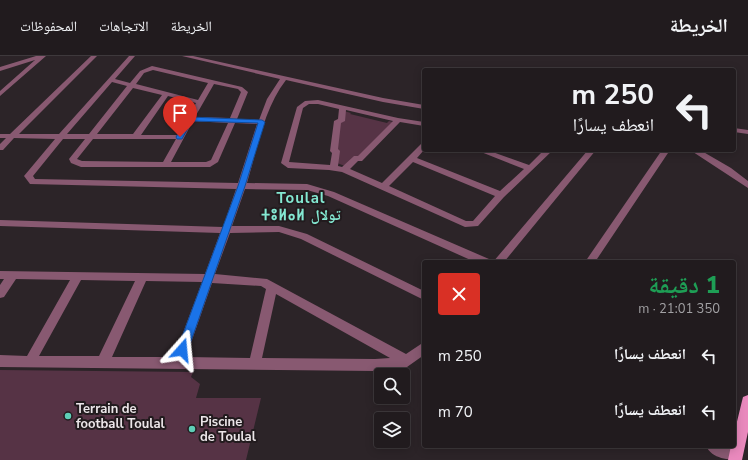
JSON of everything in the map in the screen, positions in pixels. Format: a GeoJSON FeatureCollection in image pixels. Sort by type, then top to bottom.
{"type":"FeatureCollection","features":[{"type":"Feature","properties":{"kind":"main road"},"geometry":{"type":"LineString","coordinates":[[739,454],[748,401]]}},
{"type":"Feature","properties":{"kind":"street"},"geometry":{"type":"LineString","coordinates":[[0,69],[42,56]]}},
{"type":"Feature","properties":{"kind":"street"},"geometry":{"type":"LineString","coordinates":[[0,94],[3,89],[42,56]]}},
{"type":"Feature","properties":{"kind":"street"},"geometry":{"type":"LineString","coordinates":[[0,148],[4,137],[88,56]]}},
{"type":"Feature","properties":{"kind":"street"},"geometry":{"type":"LineString","coordinates":[[4,137],[94,56]]}},
{"type":"Feature","properties":{"kind":"street"},"geometry":{"type":"LineString","coordinates":[[132,56],[61,136],[28,176],[33,182],[307,187],[320,190],[480,260]]}},
{"type":"Feature","properties":{"kind":"street"},"geometry":{"type":"LineString","coordinates":[[185,56],[389,102],[422,106]]}},
{"type":"Feature","properties":{"kind":"street"},"geometry":{"type":"LineString","coordinates":[[152,68],[212,81],[240,88],[245,92],[214,162],[207,165],[165,165],[76,163],[73,159],[142,72],[152,68]]}},
{"type":"Feature","properties":{"kind":"street"},"geometry":{"type":"LineString","coordinates":[[178,362],[242,186],[262,122],[278,84],[284,78]]}},
{"type":"Feature","properties":{"kind":"street"},"geometry":{"type":"LineString","coordinates":[[110,80],[200,102]]}},
{"type":"Feature","properties":{"kind":"street"},"geometry":{"type":"LineString","coordinates":[[165,165],[212,81]]}},
{"type":"Feature","properties":{"kind":"street"},"geometry":{"type":"LineString","coordinates":[[136,136],[166,94]]}},
{"type":"Feature","properties":{"kind":"street"},"geometry":{"type":"LineString","coordinates":[[422,124],[398,120],[316,101],[307,102],[301,106],[285,163],[288,165],[344,170],[382,188],[470,225],[475,224],[501,195],[547,152]]}},
{"type":"Feature","properties":{"kind":"street"},"geometry":{"type":"LineString","coordinates":[[334,168],[336,151],[334,151],[338,121],[341,121],[342,108]]}},
{"type":"Feature","properties":{"kind":"street"},"geometry":{"type":"LineString","coordinates":[[190,119],[262,122]]}},
{"type":"Feature","properties":{"kind":"street"},"geometry":{"type":"LineString","coordinates":[[344,170],[357,158],[360,159],[398,120]]}},
{"type":"Feature","properties":{"kind":"street"},"geometry":{"type":"LineString","coordinates":[[736,130],[748,132]]}},
{"type":"Feature","properties":{"kind":"street"},"geometry":{"type":"LineString","coordinates":[[4,137],[180,137]]}},
{"type":"Feature","properties":{"kind":"street"},"geometry":{"type":"LineString","coordinates":[[382,188],[422,148]]}},
{"type":"Feature","properties":{"kind":"street"},"geometry":{"type":"LineString","coordinates":[[486,152],[530,168]]}},
{"type":"Feature","properties":{"kind":"street"},"geometry":{"type":"LineString","coordinates":[[500,260],[590,152]]}},
{"type":"Feature","properties":{"kind":"street"},"geometry":{"type":"LineString","coordinates":[[591,260],[665,152]]}},
{"type":"Feature","properties":{"kind":"street"},"geometry":{"type":"LineString","coordinates":[[697,152],[728,170],[748,185]]}},
{"type":"Feature","properties":{"kind":"street"},"geometry":{"type":"LineString","coordinates":[[412,159],[501,195]]}},
{"type":"Feature","properties":{"kind":"street"},"geometry":{"type":"LineString","coordinates":[[0,223],[225,230],[279,229],[294,232],[422,295]]}},
{"type":"Feature","properties":{"kind":"street"},"geometry":{"type":"LineString","coordinates":[[0,275],[208,278],[264,282],[407,361]]}},
{"type":"Feature","properties":{"kind":"street"},"geometry":{"type":"LineString","coordinates":[[0,294],[13,275]]}},
{"type":"Feature","properties":{"kind":"street"},"geometry":{"type":"LineString","coordinates":[[30,362],[78,276]]}},
{"type":"Feature","properties":{"kind":"street"},"geometry":{"type":"LineString","coordinates":[[103,362],[142,278]]}},
{"type":"Feature","properties":{"kind":"street"},"geometry":{"type":"LineString","coordinates":[[255,363],[272,286]]}},
{"type":"Feature","properties":{"kind":"street"},"geometry":{"type":"LineString","coordinates":[[0,361],[375,365],[407,361],[416,356],[422,349]]}},
{"type":"Feature","properties":{"kind":"street"},"geometry":{"type":"LineString","coordinates":[[720,448],[739,454]]}},
{"type":"Feature","properties":{"kind":"shaded area"},"geometry":{"type":"Polygon","coordinates":[[[344,111],[351,113],[350,114],[387,123],[389,121],[393,122],[359,157],[345,166],[337,163],[337,143],[344,111]]]}},
{"type":"Feature","properties":{"kind":"shaded area"},"geometry":{"type":"Polygon","coordinates":[[[0,370],[193,372],[191,377],[200,384],[196,398],[261,398],[246,460],[0,460],[0,370]]]}},
{"type":"Feature","properties":{"kind":"place","name":"Terrain de football Toulal"},"geometry":{"type":"Point","coordinates":[68,416]}},
{"type":"Feature","properties":{"kind":"place","name":"Piscine de Toulal"},"geometry":{"type":"Point","coordinates":[192,429]}},
{"type":"Feature","properties":{"kind":"district","name":"Toulal ⵜⵓⵍⴰⵍ تولال"},"geometry":{"type":"Point","coordinates":[301,206]}},
{"type":"Feature","properties":{"kind":"route"},"geometry":{"type":"LineString","coordinates":[[180,137],[190,119],[262,122],[242,186],[182,350]]}}]}
